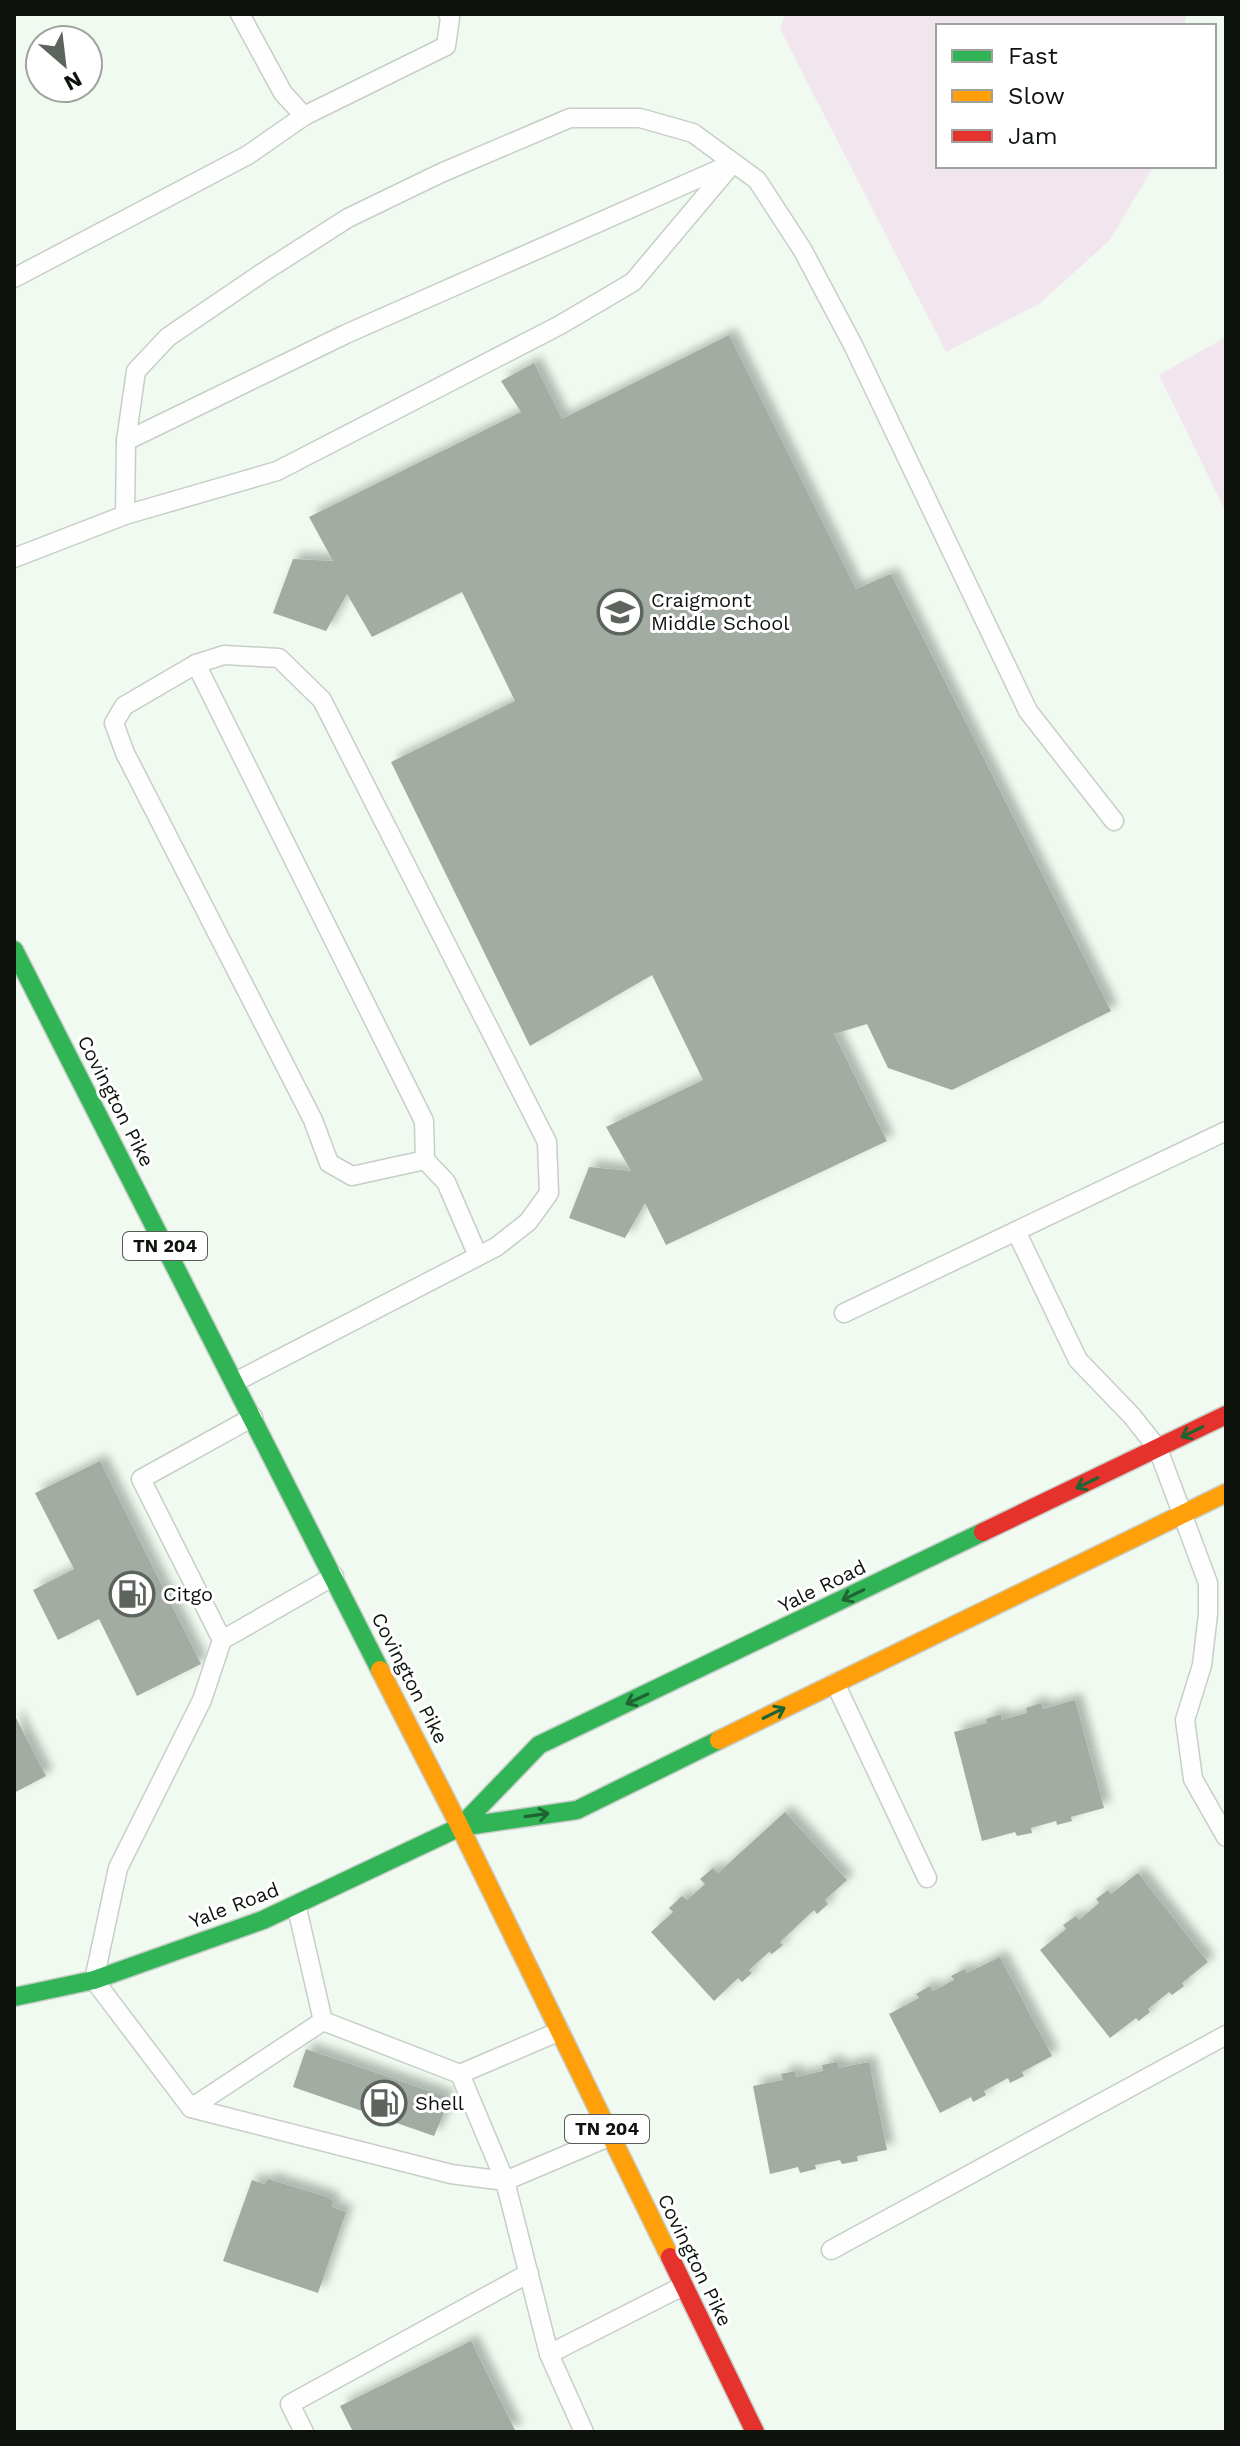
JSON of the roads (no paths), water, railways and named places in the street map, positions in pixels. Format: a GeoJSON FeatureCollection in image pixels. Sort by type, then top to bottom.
{"type":"FeatureCollection","features":[{"type":"Feature","properties":{"kind":"main road","name":"Covington Pike"},"geometry":{"type":"LineString","coordinates":[[14,950],[460,1827],[755,2432]]}},
{"type":"Feature","properties":{"kind":"main road","name":"Yale Road"},"geometry":{"type":"LineString","coordinates":[[460,1827],[539,1745],[1226,1415]]}},
{"type":"Feature","properties":{"kind":"main road","name":"Yale Road"},"geometry":{"type":"LineString","coordinates":[[14,1997],[94,1980],[263,1920],[460,1827],[577,1810],[1226,1493]]}},
{"type":"Feature","properties":{"kind":"lane"},"geometry":{"type":"LineString","coordinates":[[240,14],[283,93],[304,116]]}},
{"type":"Feature","properties":{"kind":"lane"},"geometry":{"type":"LineString","coordinates":[[14,278],[248,155],[304,116],[446,46],[448,14]]}},
{"type":"Feature","properties":{"kind":"lane"},"geometry":{"type":"LineString","coordinates":[[125,515],[126,441],[136,371],[168,337],[262,273],[348,218],[441,173],[570,118],[640,118],[693,133],[757,180],[809,262],[853,345],[1028,711],[1114,821]]}},
{"type":"Feature","properties":{"kind":"lane"},"geometry":{"type":"LineString","coordinates":[[126,441],[346,334],[733,163]]}},
{"type":"Feature","properties":{"kind":"lane"},"geometry":{"type":"LineString","coordinates":[[14,558],[125,515],[277,471],[560,325],[633,282],[733,163]]}},
{"type":"Feature","properties":{"kind":"lane"},"geometry":{"type":"LineString","coordinates":[[235,1382],[496,1247],[528,1222],[549,1193],[547,1142],[322,700],[279,658],[224,655],[196,664],[124,706],[114,723],[125,753],[313,1120],[329,1163],[352,1176],[425,1160]]}},
{"type":"Feature","properties":{"kind":"lane"},"geometry":{"type":"LineString","coordinates":[[196,664],[424,1121],[425,1160],[446,1182],[478,1256]]}},
{"type":"Feature","properties":{"kind":"lane"},"geometry":{"type":"LineString","coordinates":[[844,1313],[1226,1131]]}},
{"type":"Feature","properties":{"kind":"lane"},"geometry":{"type":"LineString","coordinates":[[1016,1231],[1078,1360],[1132,1416],[1158,1449],[1208,1583],[1203,1652],[1185,1720],[1193,1779],[1226,1837]]}},
{"type":"Feature","properties":{"kind":"lane"},"geometry":{"type":"LineString","coordinates":[[222,1640],[141,1479],[253,1417]]}},
{"type":"Feature","properties":{"kind":"lane"},"geometry":{"type":"LineString","coordinates":[[334,1576],[222,1640],[202,1700],[118,1868],[94,1980],[191,2108],[451,2174],[505,2181],[611,2136]]}},
{"type":"Feature","properties":{"kind":"lane"},"geometry":{"type":"LineString","coordinates":[[835,1683],[927,1878]]}},
{"type":"Feature","properties":{"kind":"lane"},"geometry":{"type":"LineString","coordinates":[[296,1904],[323,2021]]}},
{"type":"Feature","properties":{"kind":"lane"},"geometry":{"type":"LineString","coordinates":[[191,2108],[323,2021]]}},
{"type":"Feature","properties":{"kind":"lane"},"geometry":{"type":"LineString","coordinates":[[323,2021],[460,2074],[560,2031]]}},
{"type":"Feature","properties":{"kind":"lane"},"geometry":{"type":"LineString","coordinates":[[831,2250],[1226,2035]]}},
{"type":"Feature","properties":{"kind":"lane"},"geometry":{"type":"LineString","coordinates":[[460,2074],[505,2181],[549,2354],[584,2432]]}},
{"type":"Feature","properties":{"kind":"lane"},"geometry":{"type":"LineString","coordinates":[[304,2432],[290,2404],[529,2273]]}},
{"type":"Feature","properties":{"kind":"lane"},"geometry":{"type":"LineString","coordinates":[[549,2354],[683,2286]]}},
{"type":"Feature","properties":{"kind":"place","name":"Craigmont Middle School"},"geometry":{"type":"Point","coordinates":[620,612]}},
{"type":"Feature","properties":{"kind":"place","name":"Citgo"},"geometry":{"type":"Point","coordinates":[132,1594]}},
{"type":"Feature","properties":{"kind":"place","name":"Shell"},"geometry":{"type":"Point","coordinates":[384,2103]}}]}
